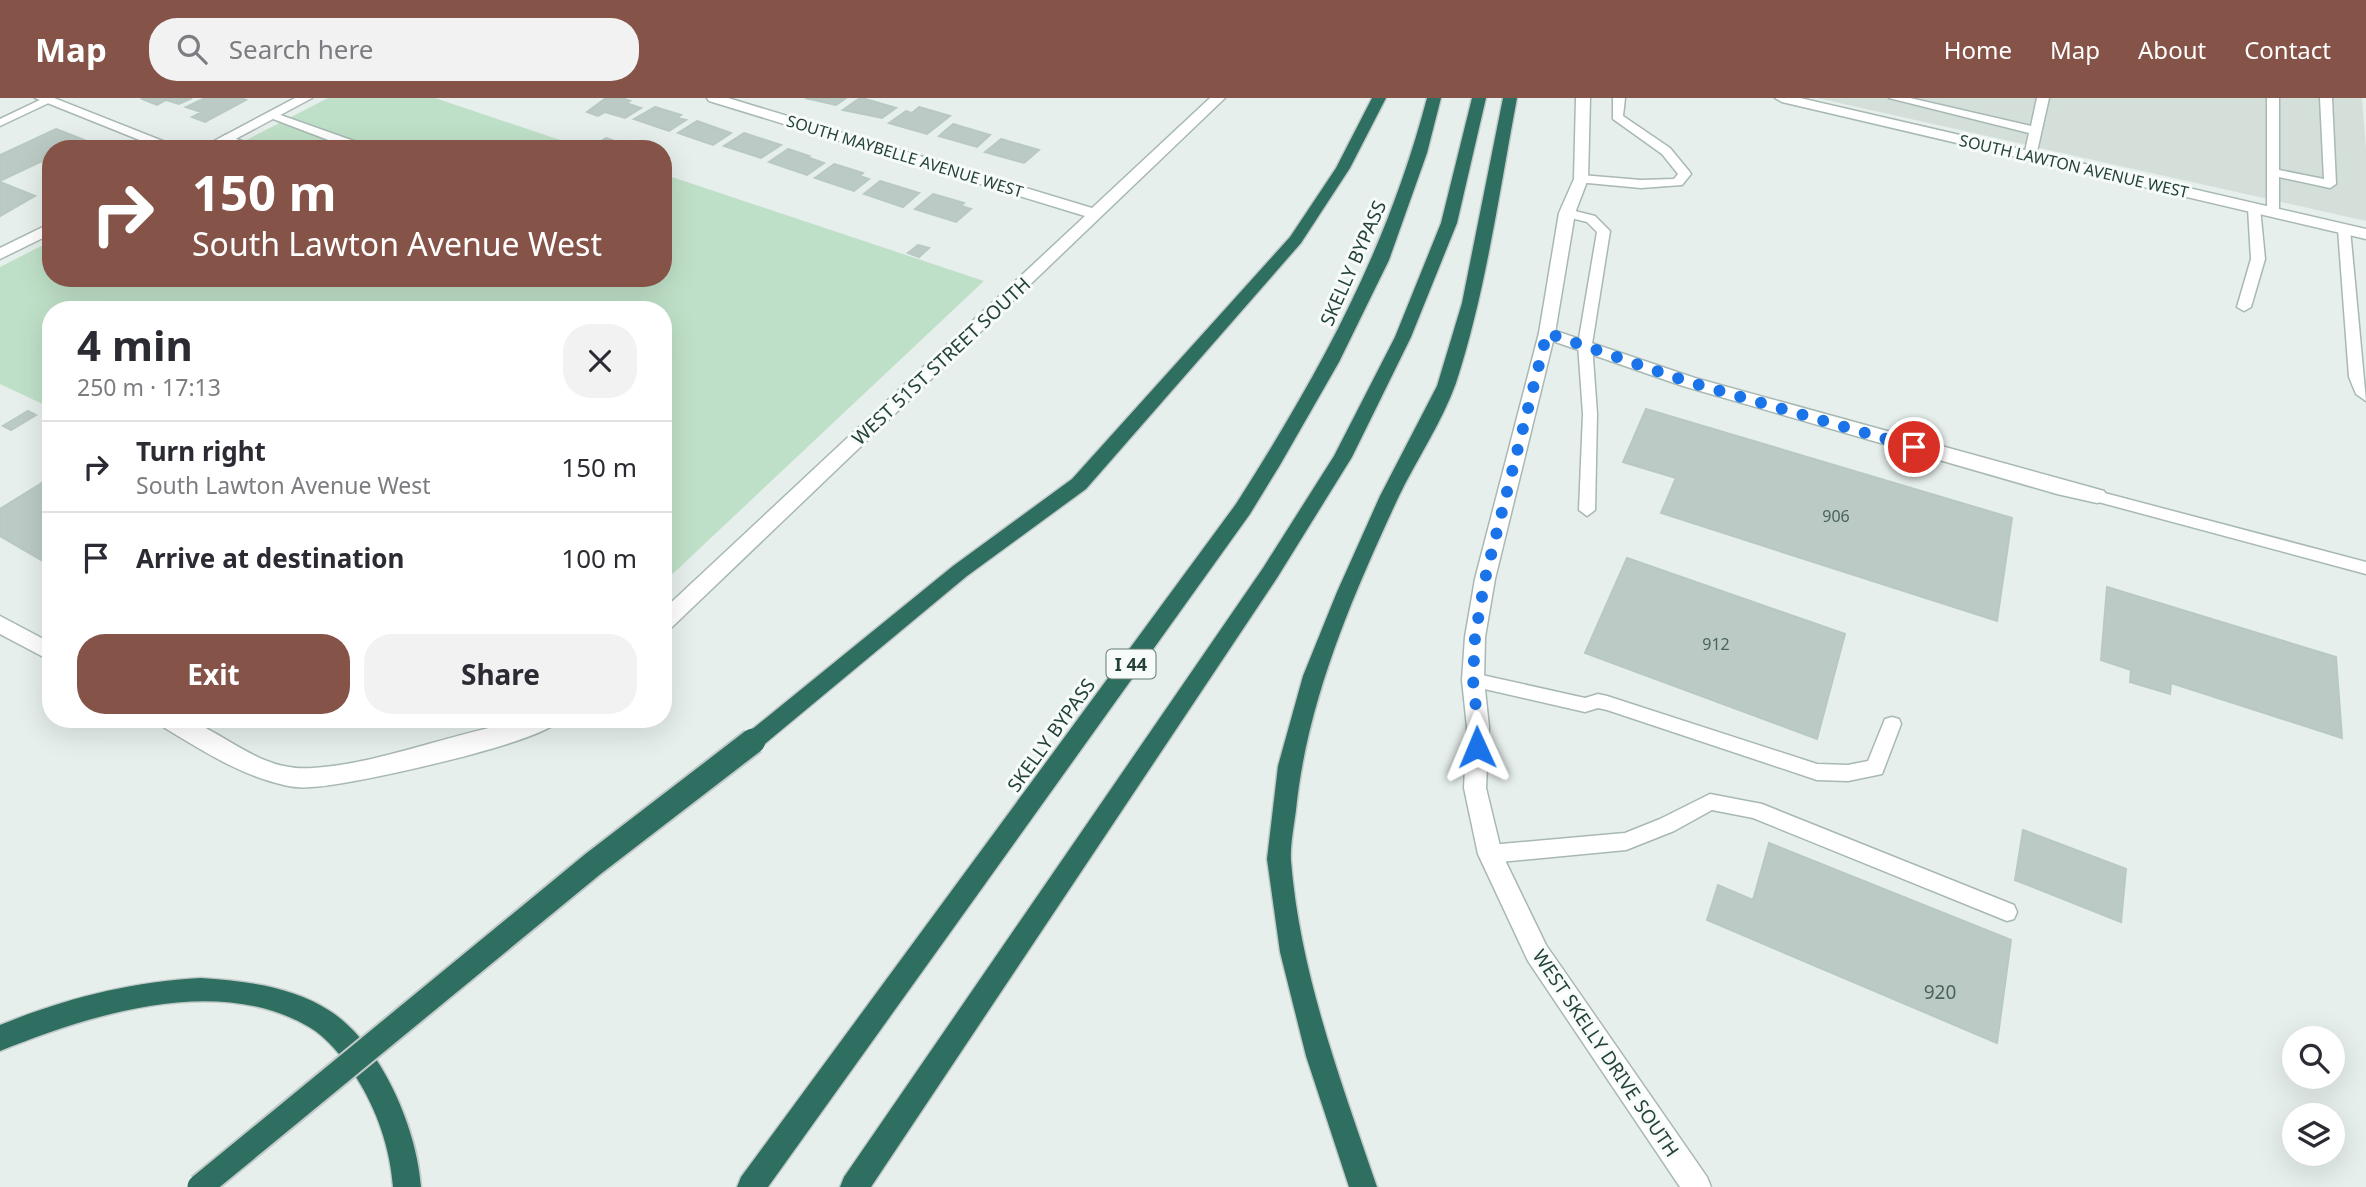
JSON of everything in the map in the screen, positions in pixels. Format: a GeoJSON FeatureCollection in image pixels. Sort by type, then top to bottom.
{"type":"FeatureCollection","features":[{"type":"Feature","properties":{"kind":"highway"},"geometry":{"type":"LineString","coordinates":[[200,1187],[593,864],[753,741],[960,571],[1079,484],[1296,240],[1343,168],[1379,98]]}},
{"type":"Feature","properties":{"kind":"highway","name":"SKELLY BYPASS"},"geometry":{"type":"LineString","coordinates":[[751,1187],[1213,551],[1297,425],[1336,356],[1391,237],[1414,177],[1434,98]]}},
{"type":"Feature","properties":{"kind":"highway"},"geometry":{"type":"LineString","coordinates":[[854,1187],[1270,573],[1343,457],[1403,337],[1449,223],[1479,98]]}},
{"type":"Feature","properties":{"kind":"highway"},"geometry":{"type":"LineString","coordinates":[[1363,1187],[1319,1056],[1293,952],[1279,859],[1289,766],[1314,676],[1347,592],[1390,496],[1446,386],[1470,303],[1510,98]]}},
{"type":"Feature","properties":{"kind":"highway"},"geometry":{"type":"LineString","coordinates":[[0,1038],[34,1022],[87,1006],[143,995],[204,990],[243,993],[282,1002],[320,1019],[372,1076],[392,1117],[406,1168],[407,1187]]}},
{"type":"Feature","properties":{"kind":"street"},"geometry":{"type":"LineString","coordinates":[[226,139],[306,98]]}},
{"type":"Feature","properties":{"kind":"street","name":"SOUTH MAYBELLE AVENUE WEST"},"geometry":{"type":"LineString","coordinates":[[714,98],[1095,214]]}},
{"type":"Feature","properties":{"kind":"street","name":"WEST 51ST STREET SOUTH"},"geometry":{"type":"LineString","coordinates":[[672,615],[1218,98]]}},
{"type":"Feature","properties":{"kind":"street","name":"WEST SKELLY DRIVE SOUTH"},"geometry":{"type":"LineString","coordinates":[[1583,98],[1581,179],[1567,214],[1547,333],[1485,579],[1475,637],[1473,680],[1478,727],[1475,788],[1490,854],[1537,953],[1697,1187]]}},
{"type":"Feature","properties":{"kind":"street","name":"SOUTH LAWTON AVENUE WEST"},"geometry":{"type":"LineString","coordinates":[[1782,98],[2366,234]]}},
{"type":"Feature","properties":{"kind":"street"},"geometry":{"type":"LineString","coordinates":[[46,99],[153,140]]}},
{"type":"Feature","properties":{"kind":"street"},"geometry":{"type":"LineString","coordinates":[[0,254],[42,233]]}},
{"type":"Feature","properties":{"kind":"street"},"geometry":{"type":"LineString","coordinates":[[1547,333],[1689,382],[2057,488],[2097,496]]}},
{"type":"Feature","properties":{"kind":"street"},"geometry":{"type":"LineString","coordinates":[[0,624],[42,648]]}},
{"type":"Feature","properties":{"kind":"street"},"geometry":{"type":"LineString","coordinates":[[183,728],[237,760],[285,776],[312,778],[403,762],[531,728]]}},
{"type":"Feature","properties":{"kind":"lane"},"geometry":{"type":"LineString","coordinates":[[1581,179],[1641,184],[1678,182],[1685,174],[1666,151],[1617,117],[1619,98]]}},
{"type":"Feature","properties":{"kind":"lane"},"geometry":{"type":"LineString","coordinates":[[1895,98],[2036,131]]}},
{"type":"Feature","properties":{"kind":"lane"},"geometry":{"type":"LineString","coordinates":[[2030,156],[2043,98]]}},
{"type":"Feature","properties":{"kind":"lane"},"geometry":{"type":"LineString","coordinates":[[2273,98],[2273,212]]}},
{"type":"Feature","properties":{"kind":"lane"},"geometry":{"type":"LineString","coordinates":[[2273,172],[2330,184],[2326,98]]}},
{"type":"Feature","properties":{"kind":"lane"},"geometry":{"type":"LineString","coordinates":[[0,123],[46,99]]}},
{"type":"Feature","properties":{"kind":"lane"},"geometry":{"type":"LineString","coordinates":[[272,115],[340,140]]}},
{"type":"Feature","properties":{"kind":"lane"},"geometry":{"type":"LineString","coordinates":[[2244,307],[2258,259],[2254,208]]}},
{"type":"Feature","properties":{"kind":"lane"},"geometry":{"type":"LineString","coordinates":[[1567,214],[1591,219],[1604,231],[1585,344],[1590,414],[1587,510]]}},
{"type":"Feature","properties":{"kind":"lane"},"geometry":{"type":"LineString","coordinates":[[2344,229],[2356,377],[2366,396]]}},
{"type":"Feature","properties":{"kind":"lane"},"geometry":{"type":"LineString","coordinates":[[2097,496],[2366,568]]}},
{"type":"Feature","properties":{"kind":"lane"},"geometry":{"type":"LineString","coordinates":[[1473,680],[1585,705],[1598,701],[1607,703],[1818,772],[1848,773],[1875,768],[1892,724]]}},
{"type":"Feature","properties":{"kind":"lane"},"geometry":{"type":"LineString","coordinates":[[1490,854],[1626,841],[1667,825],[1710,802],[1755,810],[2007,912]]}},
{"type":"Feature","properties":{"kind":"shaded area"},"geometry":{"type":"Polygon","coordinates":[[[1817,98],[2362,98],[2366,149],[2366,221],[1817,98]]]}},
{"type":"Feature","properties":{"kind":"green space"},"geometry":{"type":"Polygon","coordinates":[[[328,98],[435,98],[560,140],[246,140],[328,98]]]}},
{"type":"Feature","properties":{"kind":"green space"},"geometry":{"type":"Polygon","coordinates":[[[672,177],[984,281],[672,575],[672,301],[42,301],[42,404],[0,384],[0,267],[42,246],[42,287],[672,287],[672,177]]]}},
{"type":"Feature","properties":{"kind":"building"},"geometry":{"type":"Polygon","coordinates":[[[192,98],[179,104],[166,100],[157,105],[142,99],[192,98]]]}},
{"type":"Feature","properties":{"kind":"building"},"geometry":{"type":"Polygon","coordinates":[[[205,98],[246,100],[205,122],[192,117],[201,112],[186,107],[205,98]]]}},
{"type":"Feature","properties":{"kind":"building"},"geometry":{"type":"Polygon","coordinates":[[[606,98],[622,98],[630,101],[626,103],[641,108],[625,118],[605,112],[598,116],[587,112],[606,98]]]}},
{"type":"Feature","properties":{"kind":"building"},"geometry":{"type":"Polygon","coordinates":[[[805,98],[846,98],[836,105],[805,98]]]}},
{"type":"Feature","properties":{"kind":"building"},"geometry":{"type":"Polygon","coordinates":[[[860,98],[896,108],[882,118],[843,110],[860,98]]]}},
{"type":"Feature","properties":{"kind":"building"},"geometry":{"type":"Polygon","coordinates":[[[655,107],[681,115],[677,118],[686,120],[669,131],[634,119],[655,107]]]}},
{"type":"Feature","properties":{"kind":"building"},"geometry":{"type":"Polygon","coordinates":[[[919,107],[950,116],[927,134],[889,123],[906,111],[912,113],[919,107]]]}},
{"type":"Feature","properties":{"kind":"building"},"geometry":{"type":"Polygon","coordinates":[[[697,121],[731,133],[713,145],[678,133],[697,121]]]}},
{"type":"Feature","properties":{"kind":"building"},"geometry":{"type":"Polygon","coordinates":[[[953,124],[990,135],[977,147],[939,136],[953,124]]]}},
{"type":"Feature","properties":{"kind":"building"},"geometry":{"type":"Polygon","coordinates":[[[56,129],[84,140],[42,140],[42,161],[0,181],[0,155],[56,129]]]}},
{"type":"Feature","properties":{"kind":"building"},"geometry":{"type":"Polygon","coordinates":[[[744,133],[781,145],[761,158],[724,146],[744,133]]]}},
{"type":"Feature","properties":{"kind":"building"},"geometry":{"type":"Polygon","coordinates":[[[1001,139],[1039,150],[1024,163],[985,152],[1001,139]]]}},
{"type":"Feature","properties":{"kind":"building"},"geometry":{"type":"Polygon","coordinates":[[[788,149],[824,163],[807,175],[769,162],[788,149]]]}},
{"type":"Feature","properties":{"kind":"building"},"geometry":{"type":"Polygon","coordinates":[[[834,164],[863,173],[860,176],[869,179],[854,191],[815,178],[834,164]]]}},
{"type":"Feature","properties":{"kind":"building"},"geometry":{"type":"Polygon","coordinates":[[[880,181],[919,193],[903,207],[864,194],[880,181]]]}},
{"type":"Feature","properties":{"kind":"building"},"geometry":{"type":"Polygon","coordinates":[[[0,182],[35,196],[0,216],[0,182]]]}},
{"type":"Feature","properties":{"kind":"building"},"geometry":{"type":"Polygon","coordinates":[[[933,194],[964,203],[961,206],[971,209],[956,222],[915,209],[933,194]]]}},
{"type":"Feature","properties":{"kind":"building"},"geometry":{"type":"Polygon","coordinates":[[[918,245],[929,248],[919,257],[908,253],[918,245]]]}},
{"type":"Feature","properties":{"kind":"building"},"geometry":{"type":"Polygon","coordinates":[[[1646,409],[2012,518],[1997,621],[1661,513],[1676,478],[1623,462],[1646,409]]]}},
{"type":"Feature","properties":{"kind":"building"},"geometry":{"type":"Polygon","coordinates":[[[28,411],[36,415],[11,430],[3,426],[28,411]]]}},
{"type":"Feature","properties":{"kind":"building"},"geometry":{"type":"Polygon","coordinates":[[[42,483],[42,560],[0,536],[0,509],[42,483]]]}},
{"type":"Feature","properties":{"kind":"building"},"geometry":{"type":"Polygon","coordinates":[[[1627,558],[1845,634],[1817,739],[1585,653],[1627,558]]]}},
{"type":"Feature","properties":{"kind":"building"},"geometry":{"type":"Polygon","coordinates":[[[2107,587],[2336,657],[2342,738],[2171,683],[2170,694],[2130,682],[2131,670],[2101,660],[2107,587]]]}},
{"type":"Feature","properties":{"kind":"building"},"geometry":{"type":"Polygon","coordinates":[[[2023,830],[2126,869],[2121,922],[2015,880],[2023,830]]]}},
{"type":"Feature","properties":{"kind":"building"},"geometry":{"type":"Polygon","coordinates":[[[1769,843],[2011,940],[1997,1043],[1707,920],[1718,885],[1753,900],[1769,843]]]}},
{"type":"Feature","properties":{"kind":"route"},"geometry":{"type":"LineString","coordinates":[[1477,747],[1478,727],[1473,680],[1475,637],[1485,579],[1547,333],[1689,382],[1914,447]]}}]}
